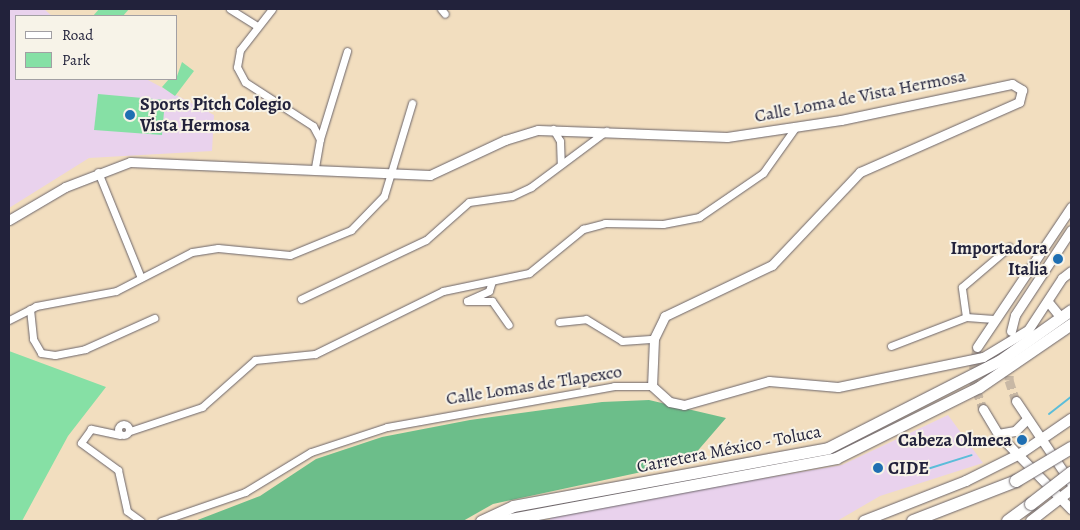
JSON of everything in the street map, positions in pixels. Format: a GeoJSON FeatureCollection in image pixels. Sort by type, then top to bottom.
{"type":"FeatureCollection","features":[{"type":"Feature","properties":{"kind":"highway"},"geometry":{"type":"LineString","coordinates":[[913,521],[1016,481],[1071,448]]}},
{"type":"Feature","properties":{"kind":"highway"},"geometry":{"type":"LineString","coordinates":[[1008,521],[1071,473]]}},
{"type":"Feature","properties":{"kind":"main road","name":"Carretera México - Toluca"},"geometry":{"type":"LineString","coordinates":[[481,521],[513,506],[828,448],[999,361],[1071,310]]}},
{"type":"Feature","properties":{"kind":"main road","name":"Carretera México - Toluca"},"geometry":{"type":"LineString","coordinates":[[500,521],[836,458],[980,386],[1071,324]]}},
{"type":"Feature","properties":{"kind":"main road"},"geometry":{"type":"LineString","coordinates":[[864,521],[966,481],[1020,454],[1071,419]]}},
{"type":"Feature","properties":{"kind":"main road"},"geometry":{"type":"LineString","coordinates":[[1031,521],[1071,490]]}},
{"type":"Feature","properties":{"kind":"street"},"geometry":{"type":"LineString","coordinates":[[230,9],[257,26]]}},
{"type":"Feature","properties":{"kind":"street"},"geometry":{"type":"LineString","coordinates":[[272,9],[257,26],[237,57],[240,76],[304,117],[320,139]]}},
{"type":"Feature","properties":{"kind":"street"},"geometry":{"type":"LineString","coordinates":[[315,168],[320,139],[347,51]]}},
{"type":"Feature","properties":{"kind":"street","name":"Calle Loma de Vista Hermosa"},"geometry":{"type":"LineString","coordinates":[[9,220],[98,172],[147,161],[391,173],[439,173],[505,140],[553,129],[727,137],[795,128],[998,85],[1022,90],[1015,104],[860,172],[772,265],[676,309],[658,324],[654,339],[652,386]]}},
{"type":"Feature","properties":{"kind":"street"},"geometry":{"type":"LineString","coordinates":[[9,320],[30,309],[116,291],[205,249],[305,252],[365,220],[384,196],[412,103]]}},
{"type":"Feature","properties":{"kind":"street"},"geometry":{"type":"LineString","coordinates":[[141,521],[127,511],[118,470],[81,442],[91,429],[120,435],[202,406],[255,360],[315,354],[436,294],[528,273],[595,225],[682,222],[720,206],[763,174],[795,128]]}},
{"type":"Feature","properties":{"kind":"street"},"geometry":{"type":"LineString","coordinates":[[553,129],[560,142],[561,164]]}},
{"type":"Feature","properties":{"kind":"street"},"geometry":{"type":"LineString","coordinates":[[301,299],[426,240],[468,202],[512,196],[561,164],[606,131]]}},
{"type":"Feature","properties":{"kind":"street"},"geometry":{"type":"LineString","coordinates":[[98,172],[141,278]]}},
{"type":"Feature","properties":{"kind":"street"},"geometry":{"type":"LineString","coordinates":[[977,347],[1071,207]]}},
{"type":"Feature","properties":{"kind":"street"},"geometry":{"type":"LineString","coordinates":[[1011,332],[1015,315],[1071,230]]}},
{"type":"Feature","properties":{"kind":"street"},"geometry":{"type":"LineString","coordinates":[[966,317],[962,288],[1009,247]]}},
{"type":"Feature","properties":{"kind":"street"},"geometry":{"type":"LineString","coordinates":[[652,386],[670,402],[684,405],[769,381],[838,387],[984,357],[1016,340],[1049,303],[1056,286],[1071,272]]}},
{"type":"Feature","properties":{"kind":"street"},"geometry":{"type":"LineString","coordinates":[[492,281],[489,291],[466,301],[492,301],[509,325]]}},
{"type":"Feature","properties":{"kind":"street"},"geometry":{"type":"LineString","coordinates":[[1049,303],[1058,314]]}},
{"type":"Feature","properties":{"kind":"street"},"geometry":{"type":"LineString","coordinates":[[30,309],[33,339],[41,353],[85,349],[154,318]]}},
{"type":"Feature","properties":{"kind":"street"},"geometry":{"type":"LineString","coordinates":[[890,346],[966,317],[994,319]]}},
{"type":"Feature","properties":{"kind":"street"},"geometry":{"type":"LineString","coordinates":[[559,322],[586,319],[622,342],[654,339]]}},
{"type":"Feature","properties":{"kind":"street","name":"Calle Lomas de Tlapexco"},"geometry":{"type":"LineString","coordinates":[[161,521],[245,492],[311,452],[387,426],[614,386],[652,386]]}},
{"type":"Feature","properties":{"kind":"street"},"geometry":{"type":"LineString","coordinates":[[1016,401],[1040,441],[1071,483]]}},
{"type":"Feature","properties":{"kind":"street"},"geometry":{"type":"LineString","coordinates":[[983,409],[998,434],[1020,454],[1071,509]]}},
{"type":"Feature","properties":{"kind":"street"},"geometry":{"type":"LineString","coordinates":[[998,434],[1015,431],[1027,419]]}},
{"type":"Feature","properties":{"kind":"shaded area"},"geometry":{"type":"Polygon","coordinates":[[[9,9],[44,9],[51,15],[15,15],[15,80],[148,80],[214,115],[212,151],[89,158],[9,208],[9,9]]]}},
{"type":"Feature","properties":{"kind":"shaded area"},"geometry":{"type":"Polygon","coordinates":[[[948,415],[983,463],[880,496],[837,521],[550,521],[550,514],[842,465],[948,415]]]}},
{"type":"Feature","properties":{"kind":"green space"},"geometry":{"type":"Polygon","coordinates":[[[99,9],[129,9],[124,15],[94,15],[99,9]]]}},
{"type":"Feature","properties":{"kind":"green space"},"geometry":{"type":"Polygon","coordinates":[[[182,62],[194,71],[175,96],[162,87],[168,80],[178,80],[182,62]]]}},
{"type":"Feature","properties":{"kind":"green space","name":"Sports Pitch Colegio Vista Hermosa"},"geometry":{"type":"Polygon","coordinates":[[[98,94],[165,100],[162,135],[94,130],[98,94]]]}},
{"type":"Feature","properties":{"kind":"green space"},"geometry":{"type":"Polygon","coordinates":[[[9,351],[106,387],[68,436],[22,521],[9,521],[9,351]]]}},
{"type":"Feature","properties":{"kind":"green space"},"geometry":{"type":"Polygon","coordinates":[[[649,400],[726,418],[688,462],[493,504],[463,521],[195,521],[260,496],[316,459],[382,437],[470,420],[602,402],[649,400]]]}},
{"type":"Feature","properties":{"kind":"waterway"},"geometry":{"type":"LineString","coordinates":[[1049,414],[1071,397]]}},
{"type":"Feature","properties":{"kind":"waterway"},"geometry":{"type":"LineString","coordinates":[[921,471],[972,455]]}},
{"type":"Feature","properties":{"kind":"tunnel"},"geometry":{"type":"LineString","coordinates":[[1011,335],[1009,380],[1016,401]]}},
{"type":"Feature","properties":{"kind":"tunnel"},"geometry":{"type":"LineString","coordinates":[[977,347],[972,377],[983,409]]}},
{"type":"Feature","properties":{"kind":"place","name":"Sports Pitch Colegio Vista Hermosa"},"geometry":{"type":"Point","coordinates":[130,115]}},
{"type":"Feature","properties":{"kind":"place","name":"Importadora Italia"},"geometry":{"type":"Point","coordinates":[1058,259]}},
{"type":"Feature","properties":{"kind":"place","name":"Cabeza Olmeca"},"geometry":{"type":"Point","coordinates":[1022,440]}},
{"type":"Feature","properties":{"kind":"place","name":"CIDE"},"geometry":{"type":"Point","coordinates":[878,468]}}]}
